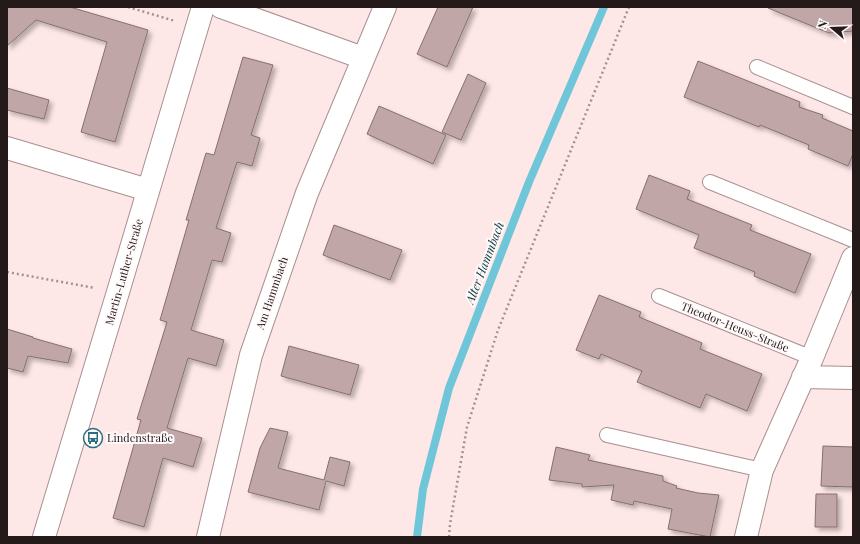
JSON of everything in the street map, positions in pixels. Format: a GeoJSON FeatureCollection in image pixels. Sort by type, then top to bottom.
{"type":"FeatureCollection","features":[{"type":"Feature","properties":{"kind":"street","name":"Martin-Luther-Straße"},"geometry":{"type":"LineString","coordinates":[[44,537],[203,7]]}},
{"type":"Feature","properties":{"kind":"street"},"geometry":{"type":"LineString","coordinates":[[221,7],[364,58]]}},
{"type":"Feature","properties":{"kind":"street","name":"Am Hammbach"},"geometry":{"type":"LineString","coordinates":[[208,537],[251,355],[307,193],[385,7]]}},
{"type":"Feature","properties":{"kind":"street"},"geometry":{"type":"LineString","coordinates":[[7,148],[148,190]]}},
{"type":"Feature","properties":{"kind":"street"},"geometry":{"type":"LineString","coordinates":[[746,537],[762,470],[853,258]]}},
{"type":"Feature","properties":{"kind":"street"},"geometry":{"type":"LineString","coordinates":[[807,368],[853,378]]}},
{"type":"Feature","properties":{"kind":"lane"},"geometry":{"type":"LineString","coordinates":[[757,67],[853,107]]}},
{"type":"Feature","properties":{"kind":"lane"},"geometry":{"type":"LineString","coordinates":[[710,182],[853,240]]}},
{"type":"Feature","properties":{"kind":"lane","name":"Theodor-Heuss-Straße"},"geometry":{"type":"LineString","coordinates":[[659,296],[807,368]]}},
{"type":"Feature","properties":{"kind":"lane"},"geometry":{"type":"LineString","coordinates":[[608,435],[762,470]]}},
{"type":"Feature","properties":{"kind":"path"},"geometry":{"type":"LineString","coordinates":[[128,7],[197,28]]}},
{"type":"Feature","properties":{"kind":"path"},"geometry":{"type":"LineString","coordinates":[[449,537],[467,427],[498,330],[629,7]]}},
{"type":"Feature","properties":{"kind":"path"},"geometry":{"type":"LineString","coordinates":[[7,272],[118,292]]}},
{"type":"Feature","properties":{"kind":"building"},"geometry":{"type":"Polygon","coordinates":[[[7,7],[70,7],[148,30],[115,142],[81,132],[107,42],[36,20],[7,46],[7,7]]]}},
{"type":"Feature","properties":{"kind":"building"},"geometry":{"type":"Polygon","coordinates":[[[438,7],[473,7],[447,67],[417,54],[438,7]]]}},
{"type":"Feature","properties":{"kind":"building"},"geometry":{"type":"Polygon","coordinates":[[[768,7],[853,7],[853,31],[829,33],[768,7]]]}},
{"type":"Feature","properties":{"kind":"building"},"geometry":{"type":"Polygon","coordinates":[[[243,57],[273,65],[251,135],[260,138],[252,166],[237,162],[216,228],[231,233],[222,262],[212,260],[191,330],[224,340],[216,366],[188,358],[167,428],[202,438],[193,467],[163,458],[144,527],[113,518],[141,420],[137,419],[167,322],[160,320],[189,220],[186,220],[206,153],[214,155],[243,57]]]}},
{"type":"Feature","properties":{"kind":"building"},"geometry":{"type":"Polygon","coordinates":[[[698,61],[800,102],[799,107],[823,115],[822,118],[853,131],[853,154],[848,166],[808,149],[809,145],[684,97],[698,61]]]}},
{"type":"Feature","properties":{"kind":"building"},"geometry":{"type":"Polygon","coordinates":[[[468,74],[486,83],[461,140],[442,132],[468,74]]]}},
{"type":"Feature","properties":{"kind":"building"},"geometry":{"type":"Polygon","coordinates":[[[7,88],[49,100],[44,119],[7,110],[7,88]]]}},
{"type":"Feature","properties":{"kind":"building"},"geometry":{"type":"Polygon","coordinates":[[[379,106],[446,135],[433,164],[367,134],[379,106]]]}},
{"type":"Feature","properties":{"kind":"building"},"geometry":{"type":"Polygon","coordinates":[[[649,175],[690,191],[687,199],[752,225],[750,230],[811,254],[795,293],[754,276],[755,272],[694,248],[699,235],[636,209],[649,175]]]}},
{"type":"Feature","properties":{"kind":"building"},"geometry":{"type":"Polygon","coordinates":[[[334,225],[402,250],[390,280],[323,255],[334,225]]]}},
{"type":"Feature","properties":{"kind":"building"},"geometry":{"type":"Polygon","coordinates":[[[599,295],[641,312],[639,317],[702,343],[700,349],[762,374],[747,411],[706,394],[700,408],[637,382],[642,371],[601,354],[599,359],[576,350],[599,295]]]}},
{"type":"Feature","properties":{"kind":"building"},"geometry":{"type":"Polygon","coordinates":[[[7,329],[72,349],[68,363],[28,356],[23,372],[7,368],[7,329]]]}},
{"type":"Feature","properties":{"kind":"building"},"geometry":{"type":"Polygon","coordinates":[[[289,346],[359,365],[350,395],[281,376],[289,346]]]}},
{"type":"Feature","properties":{"kind":"building"},"geometry":{"type":"Polygon","coordinates":[[[270,428],[288,432],[278,468],[324,480],[330,457],[350,462],[344,486],[326,481],[319,510],[248,492],[260,448],[270,428]]]}},
{"type":"Feature","properties":{"kind":"building"},"geometry":{"type":"Polygon","coordinates":[[[823,446],[853,447],[853,487],[821,486],[823,446]]]}},
{"type":"Feature","properties":{"kind":"building"},"geometry":{"type":"Polygon","coordinates":[[[556,447],[590,455],[588,460],[663,476],[663,481],[677,486],[676,488],[698,493],[719,495],[710,537],[668,529],[672,509],[634,501],[633,505],[611,500],[614,485],[582,487],[582,484],[549,480],[556,447]]]}},
{"type":"Feature","properties":{"kind":"building"},"geometry":{"type":"Polygon","coordinates":[[[816,494],[837,494],[837,527],[815,527],[816,494]]]}},
{"type":"Feature","properties":{"kind":"waterway","name":"Alter Hammbach"},"geometry":{"type":"LineString","coordinates":[[417,537],[423,489],[449,388],[529,182],[604,7]]}},
{"type":"Feature","properties":{"kind":"place","name":"Lindenstraße"},"geometry":{"type":"Point","coordinates":[93,438]}}]}
